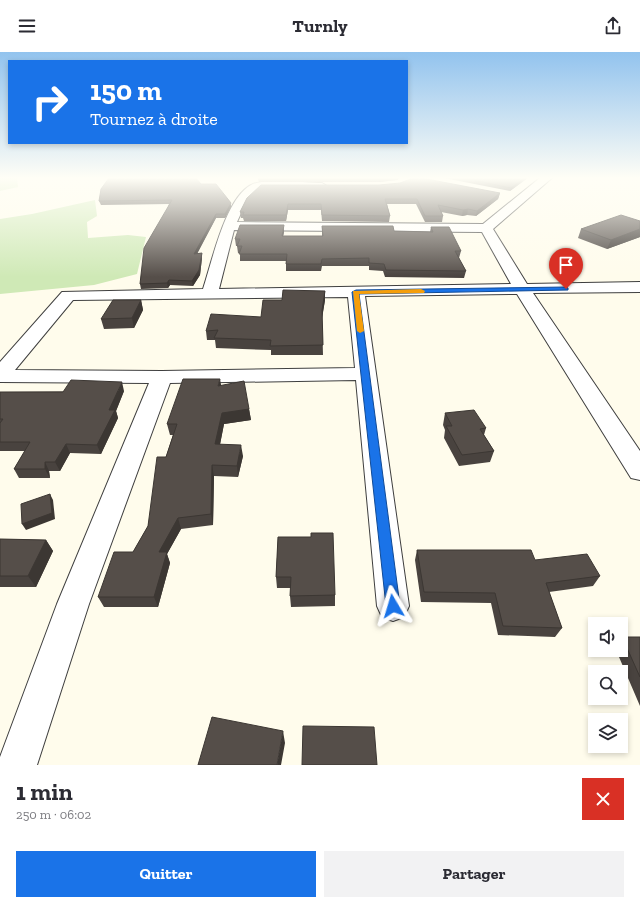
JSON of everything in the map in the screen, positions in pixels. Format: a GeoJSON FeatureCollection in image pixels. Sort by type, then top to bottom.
{"type":"FeatureCollection","features":[{"type":"Feature","properties":{"kind":"street"},"geometry":{"type":"LineString","coordinates":[[210,294],[229,226],[237,210]]}},
{"type":"Feature","properties":{"kind":"street"},"geometry":{"type":"LineString","coordinates":[[229,226],[486,228],[506,210]]}},
{"type":"Feature","properties":{"kind":"street"},"geometry":{"type":"LineString","coordinates":[[486,228],[640,471]]}},
{"type":"Feature","properties":{"kind":"street"},"geometry":{"type":"LineString","coordinates":[[0,376],[67,295],[524,290],[640,287]]}},
{"type":"Feature","properties":{"kind":"street"},"geometry":{"type":"LineString","coordinates":[[356,292],[393,606]]}},
{"type":"Feature","properties":{"kind":"street"},"geometry":{"type":"LineString","coordinates":[[0,376],[162,377],[365,374]]}},
{"type":"Feature","properties":{"kind":"street"},"geometry":{"type":"LineString","coordinates":[[17,765],[73,604],[162,377]]}},
{"type":"Feature","properties":{"kind":"green space"},"geometry":{"type":"Polygon","coordinates":[[[49,210],[96,210],[97,216],[87,222],[88,238],[128,235],[146,237],[137,274],[94,285],[0,294],[0,219],[49,210]]]}},
{"type":"Feature","properties":{"kind":"building"},"geometry":{"type":"Polygon","coordinates":[[[166,210],[227,210],[225,214],[216,214],[194,254],[202,253],[199,270],[192,281],[169,280],[167,283],[140,284],[144,248],[166,210]]]}},
{"type":"Feature","properties":{"kind":"building"},"geometry":{"type":"Polygon","coordinates":[[[241,210],[287,210],[286,215],[243,215],[244,212],[240,212],[241,210]]]}},
{"type":"Feature","properties":{"kind":"building"},"geometry":{"type":"Polygon","coordinates":[[[322,210],[388,210],[390,216],[322,215],[322,210]]]}},
{"type":"Feature","properties":{"kind":"building"},"geometry":{"type":"Polygon","coordinates":[[[422,210],[440,210],[443,216],[425,216],[422,210]]]}},
{"type":"Feature","properties":{"kind":"building"},"geometry":{"type":"Polygon","coordinates":[[[621,215],[640,221],[640,229],[611,240],[581,229],[621,215]]]}},
{"type":"Feature","properties":{"kind":"building"},"geometry":{"type":"Polygon","coordinates":[[[240,225],[284,225],[282,236],[323,236],[322,226],[393,226],[394,231],[433,232],[431,227],[449,227],[461,251],[455,251],[466,271],[386,270],[384,264],[369,263],[369,258],[322,259],[321,264],[286,264],[287,254],[239,254],[242,246],[237,246],[240,239],[235,239],[240,225]]]}},
{"type":"Feature","properties":{"kind":"building"},"geometry":{"type":"Polygon","coordinates":[[[283,290],[325,291],[322,310],[323,345],[270,346],[271,340],[214,338],[218,330],[206,331],[211,314],[261,317],[263,300],[282,300],[283,290]]]}},
{"type":"Feature","properties":{"kind":"building"},"geometry":{"type":"Polygon","coordinates":[[[113,300],[141,300],[132,318],[101,319],[113,300]]]}},
{"type":"Feature","properties":{"kind":"building"},"geometry":{"type":"Polygon","coordinates":[[[183,379],[220,379],[218,386],[244,381],[249,409],[222,413],[215,444],[241,445],[237,466],[212,465],[211,514],[178,518],[159,552],[167,552],[154,597],[98,597],[114,552],[133,552],[148,526],[157,457],[166,457],[177,424],[167,424],[183,379]]]}},
{"type":"Feature","properties":{"kind":"building"},"geometry":{"type":"Polygon","coordinates":[[[71,380],[122,382],[109,410],[115,410],[97,445],[66,444],[55,462],[45,462],[45,469],[14,469],[30,442],[0,442],[0,423],[3,419],[0,419],[0,392],[63,392],[71,380]]]}},
{"type":"Feature","properties":{"kind":"building"},"geometry":{"type":"Polygon","coordinates":[[[474,410],[486,428],[480,429],[494,451],[462,455],[446,426],[452,426],[445,413],[474,410]]]}},
{"type":"Feature","properties":{"kind":"building"},"geometry":{"type":"Polygon","coordinates":[[[50,494],[52,513],[22,524],[21,504],[50,494]]]}},
{"type":"Feature","properties":{"kind":"building"},"geometry":{"type":"Polygon","coordinates":[[[311,533],[333,533],[335,595],[290,596],[291,577],[276,577],[278,537],[311,537],[311,533]]]}},
{"type":"Feature","properties":{"kind":"building"},"geometry":{"type":"Polygon","coordinates":[[[0,539],[46,540],[28,576],[0,576],[0,539]]]}},
{"type":"Feature","properties":{"kind":"building"},"geometry":{"type":"Polygon","coordinates":[[[417,550],[531,550],[535,560],[587,554],[600,576],[546,583],[562,628],[503,626],[495,593],[424,592],[417,550]]]}},
{"type":"Feature","properties":{"kind":"building"},"geometry":{"type":"Polygon","coordinates":[[[628,637],[640,637],[640,677],[628,650],[628,637]]]}},
{"type":"Feature","properties":{"kind":"building"},"geometry":{"type":"Polygon","coordinates":[[[212,717],[283,731],[277,765],[198,765],[212,717]]]}},
{"type":"Feature","properties":{"kind":"building"},"geometry":{"type":"Polygon","coordinates":[[[303,726],[374,727],[377,765],[302,765],[303,726]]]}},
{"type":"Feature","properties":{"kind":"slow traffic"},"geometry":{"type":"LineString","coordinates":[[360,331],[356,292],[421,291]]}},
{"type":"Feature","properties":{"kind":"route"},"geometry":{"type":"LineString","coordinates":[[393,606],[356,292],[566,289]]}}]}
